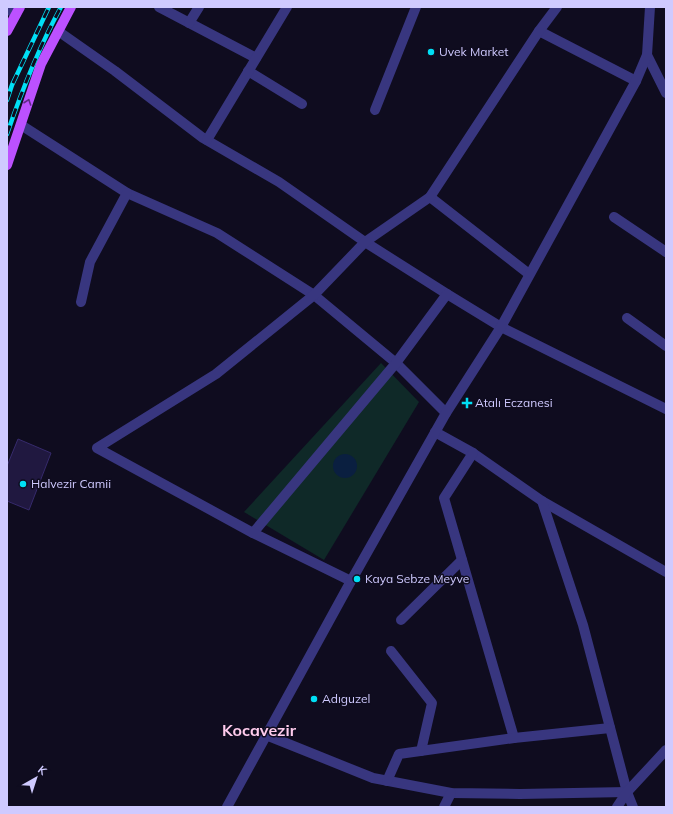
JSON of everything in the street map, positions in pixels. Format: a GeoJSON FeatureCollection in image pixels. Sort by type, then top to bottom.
{"type":"FeatureCollection","features":[{"type":"Feature","properties":{"kind":"main road"},"geometry":{"type":"LineString","coordinates":[[7,165],[41,64],[71,7]]}},
{"type":"Feature","properties":{"kind":"main road"},"geometry":{"type":"LineString","coordinates":[[7,31],[14,10]]}},
{"type":"Feature","properties":{"kind":"street"},"geometry":{"type":"LineString","coordinates":[[159,7],[256,58]]}},
{"type":"Feature","properties":{"kind":"street"},"geometry":{"type":"LineString","coordinates":[[189,23],[199,7]]}},
{"type":"Feature","properties":{"kind":"street"},"geometry":{"type":"LineString","coordinates":[[207,140],[286,7]]}},
{"type":"Feature","properties":{"kind":"street"},"geometry":{"type":"LineString","coordinates":[[375,110],[416,7]]}},
{"type":"Feature","properties":{"kind":"street"},"geometry":{"type":"LineString","coordinates":[[352,581],[253,533],[97,448],[216,374],[314,296],[365,242],[430,197],[557,7]]}},
{"type":"Feature","properties":{"kind":"street"},"geometry":{"type":"LineString","coordinates":[[227,807],[435,432],[502,327],[529,274],[636,81],[647,55],[650,7]]}},
{"type":"Feature","properties":{"kind":"street"},"geometry":{"type":"LineString","coordinates":[[58,31],[115,71],[207,140],[279,182],[365,242],[447,294],[502,327],[666,409]]}},
{"type":"Feature","properties":{"kind":"street"},"geometry":{"type":"LineString","coordinates":[[540,31],[636,81]]}},
{"type":"Feature","properties":{"kind":"street"},"geometry":{"type":"LineString","coordinates":[[647,55],[666,93]]}},
{"type":"Feature","properties":{"kind":"street"},"geometry":{"type":"LineString","coordinates":[[248,71],[302,104]]}},
{"type":"Feature","properties":{"kind":"street"},"geometry":{"type":"LineString","coordinates":[[21,125],[127,193],[217,233],[314,296],[396,363],[446,413]]}},
{"type":"Feature","properties":{"kind":"street"},"geometry":{"type":"LineString","coordinates":[[82,302],[90,262],[127,193]]}},
{"type":"Feature","properties":{"kind":"street"},"geometry":{"type":"LineString","coordinates":[[430,197],[529,274]]}},
{"type":"Feature","properties":{"kind":"street"},"geometry":{"type":"LineString","coordinates":[[614,217],[666,252]]}},
{"type":"Feature","properties":{"kind":"street"},"geometry":{"type":"LineString","coordinates":[[253,533],[396,363],[447,294]]}},
{"type":"Feature","properties":{"kind":"street"},"geometry":{"type":"LineString","coordinates":[[627,318],[666,346]]}},
{"type":"Feature","properties":{"kind":"street"},"geometry":{"type":"LineString","coordinates":[[435,432],[473,453],[542,501],[666,572]]}},
{"type":"Feature","properties":{"kind":"street"},"geometry":{"type":"LineString","coordinates":[[473,453],[444,498],[514,738]]}},
{"type":"Feature","properties":{"kind":"street"},"geometry":{"type":"LineString","coordinates":[[542,501],[583,625],[627,792],[633,807]]}},
{"type":"Feature","properties":{"kind":"street"},"geometry":{"type":"LineString","coordinates":[[401,620],[462,560]]}},
{"type":"Feature","properties":{"kind":"street"},"geometry":{"type":"LineString","coordinates":[[392,651],[432,703],[421,751]]}},
{"type":"Feature","properties":{"kind":"street"},"geometry":{"type":"LineString","coordinates":[[387,781],[399,754],[514,738],[610,728]]}},
{"type":"Feature","properties":{"kind":"street"},"geometry":{"type":"LineString","coordinates":[[266,735],[374,778],[451,793],[520,794],[627,792]]}},
{"type":"Feature","properties":{"kind":"street"},"geometry":{"type":"LineString","coordinates":[[617,807],[627,792],[666,750]]}},
{"type":"Feature","properties":{"kind":"street"},"geometry":{"type":"LineString","coordinates":[[444,807],[451,793]]}},
{"type":"Feature","properties":{"kind":"green space"},"geometry":{"type":"Polygon","coordinates":[[[381,363],[419,402],[324,560],[244,512],[381,363]]]}},
{"type":"Feature","properties":{"kind":"water"},"geometry":{"type":"Polygon","coordinates":[[[345,454],[350,455],[356,461],[356,471],[350,477],[345,478],[340,477],[334,471],[333,466],[334,461],[340,455],[345,454]]]}},
{"type":"Feature","properties":{"kind":"building","name":"Halvezir Camii"},"geometry":{"type":"Polygon","coordinates":[[[18,439],[51,453],[29,510],[7,501],[7,466],[18,439]]]}},
{"type":"Feature","properties":{"kind":"railway"},"geometry":{"type":"LineString","coordinates":[[7,100],[12,85],[49,7]]}},
{"type":"Feature","properties":{"kind":"railway"},"geometry":{"type":"LineString","coordinates":[[7,134],[31,69],[61,7]]}},
{"type":"Feature","properties":{"kind":"place","name":"Uvek Market"},"geometry":{"type":"Point","coordinates":[431,52]}},
{"type":"Feature","properties":{"kind":"place","name":"Atalı Eczanesi"},"geometry":{"type":"Point","coordinates":[467,403]}},
{"type":"Feature","properties":{"kind":"place","name":"Halvezir Camii"},"geometry":{"type":"Point","coordinates":[23,484]}},
{"type":"Feature","properties":{"kind":"place","name":"Kaya Sebze Meyve"},"geometry":{"type":"Point","coordinates":[357,579]}},
{"type":"Feature","properties":{"kind":"place","name":"Adıguzel"},"geometry":{"type":"Point","coordinates":[314,699]}},
{"type":"Feature","properties":{"kind":"district","name":"Kocavezir"},"geometry":{"type":"Point","coordinates":[259,730]}}]}
